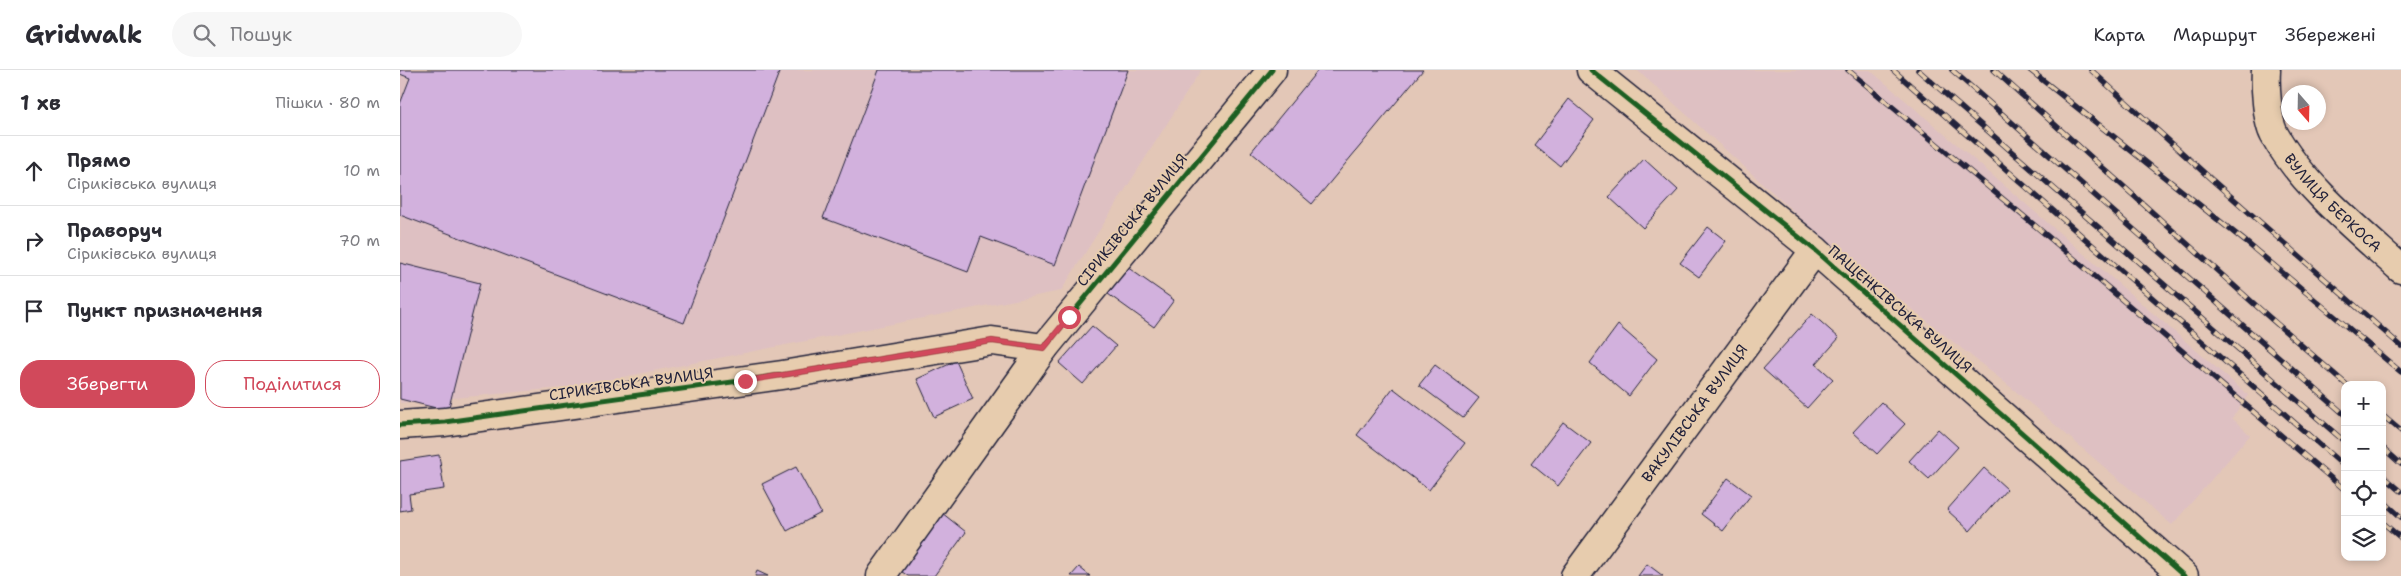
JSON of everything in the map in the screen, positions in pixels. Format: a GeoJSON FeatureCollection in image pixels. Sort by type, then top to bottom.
{"type":"FeatureCollection","features":[{"type":"Feature","properties":{"kind":"street","name":"СІРИКІВСЬКА ВУЛИЦЯ"},"geometry":{"type":"LineString","coordinates":[[400,425],[445,422],[782,376],[992,341],[1044,348],[1272,70]]}},
{"type":"Feature","properties":{"kind":"street","name":"ПАЩЕНКІВСЬКА ВУЛИЦЯ"},"geometry":{"type":"LineString","coordinates":[[1591,70],[1815,250],[2184,576]]}},
{"type":"Feature","properties":{"kind":"street","name":"ВУЛИЦЯ БЕРКОСА"},"geometry":{"type":"LineString","coordinates":[[2266,70],[2265,87],[2273,132],[2302,172],[2330,204],[2401,269]]}},
{"type":"Feature","properties":{"kind":"street","name":"ВАКУЛІВСЬКА ВУЛИЦЯ"},"geometry":{"type":"LineString","coordinates":[[1575,576],[1815,250]]}},
{"type":"Feature","properties":{"kind":"street"},"geometry":{"type":"LineString","coordinates":[[880,576],[1044,348]]}},
{"type":"Feature","properties":{"kind":"shaded area"},"geometry":{"type":"Polygon","coordinates":[[[400,70],[1201,70],[1061,291],[571,387],[400,403],[400,70]]]}},
{"type":"Feature","properties":{"kind":"shaded area"},"geometry":{"type":"Polygon","coordinates":[[[1637,70],[1870,70],[2248,395],[2232,418],[2250,435],[2172,525],[2013,389],[1833,247],[1637,70]]]}},
{"type":"Feature","properties":{"kind":"building"},"geometry":{"type":"Polygon","coordinates":[[[400,70],[780,70],[684,323],[400,215],[400,104],[410,78],[400,74],[400,70]]]}},
{"type":"Feature","properties":{"kind":"building"},"geometry":{"type":"Polygon","coordinates":[[[879,70],[1128,70],[1055,265],[981,237],[968,272],[823,218],[879,70]]]}},
{"type":"Feature","properties":{"kind":"building"},"geometry":{"type":"Polygon","coordinates":[[[1318,70],[1423,70],[1312,204],[1251,152],[1318,70]]]}},
{"type":"Feature","properties":{"kind":"building"},"geometry":{"type":"Polygon","coordinates":[[[1569,99],[1594,120],[1560,166],[1534,145],[1569,99]]]}},
{"type":"Feature","properties":{"kind":"building"},"geometry":{"type":"Polygon","coordinates":[[[1644,159],[1678,190],[1643,228],[1609,197],[1644,159]]]}},
{"type":"Feature","properties":{"kind":"building"},"geometry":{"type":"Polygon","coordinates":[[[1708,227],[1726,241],[1699,277],[1680,263],[1708,227]]]}},
{"type":"Feature","properties":{"kind":"building"},"geometry":{"type":"Polygon","coordinates":[[[400,263],[480,283],[448,411],[400,399],[400,263]]]}},
{"type":"Feature","properties":{"kind":"building"},"geometry":{"type":"Polygon","coordinates":[[[1127,267],[1174,300],[1154,327],[1108,294],[1127,267]]]}},
{"type":"Feature","properties":{"kind":"building"},"geometry":{"type":"Polygon","coordinates":[[[1812,314],[1839,338],[1816,364],[1833,379],[1807,408],[1763,369],[1812,314]]]}},
{"type":"Feature","properties":{"kind":"building"},"geometry":{"type":"Polygon","coordinates":[[[1618,325],[1657,359],[1629,396],[1590,363],[1618,325]]]}},
{"type":"Feature","properties":{"kind":"building"},"geometry":{"type":"Polygon","coordinates":[[[1092,326],[1116,346],[1083,384],[1059,363],[1092,326]]]}},
{"type":"Feature","properties":{"kind":"building"},"geometry":{"type":"Polygon","coordinates":[[[956,361],[973,399],[934,417],[917,379],[956,361]]]}},
{"type":"Feature","properties":{"kind":"building"},"geometry":{"type":"Polygon","coordinates":[[[1435,365],[1479,398],[1463,418],[1419,385],[1435,365]]]}},
{"type":"Feature","properties":{"kind":"building"},"geometry":{"type":"Polygon","coordinates":[[[1393,388],[1465,443],[1429,490],[1357,435],[1393,388]]]}},
{"type":"Feature","properties":{"kind":"building"},"geometry":{"type":"Polygon","coordinates":[[[1881,402],[1905,424],[1877,454],[1853,432],[1881,402]]]}},
{"type":"Feature","properties":{"kind":"building"},"geometry":{"type":"Polygon","coordinates":[[[1563,422],[1591,443],[1558,486],[1531,464],[1563,422]]]}},
{"type":"Feature","properties":{"kind":"building"},"geometry":{"type":"Polygon","coordinates":[[[1938,429],[1958,447],[1929,479],[1909,461],[1938,429]]]}},
{"type":"Feature","properties":{"kind":"building"},"geometry":{"type":"Polygon","coordinates":[[[439,455],[444,489],[409,494],[411,509],[400,511],[400,461],[439,455]]]}},
{"type":"Feature","properties":{"kind":"building"},"geometry":{"type":"Polygon","coordinates":[[[796,467],[821,513],[787,531],[762,484],[796,467]]]}},
{"type":"Feature","properties":{"kind":"building"},"geometry":{"type":"Polygon","coordinates":[[[1984,468],[2007,489],[1970,531],[1947,510],[1984,468]]]}},
{"type":"Feature","properties":{"kind":"building"},"geometry":{"type":"Polygon","coordinates":[[[1728,478],[1751,495],[1723,531],[1701,514],[1728,478]]]}},
{"type":"Feature","properties":{"kind":"building"},"geometry":{"type":"Polygon","coordinates":[[[937,509],[966,532],[934,576],[908,576],[895,567],[937,509]]]}},
{"type":"Feature","properties":{"kind":"building"},"geometry":{"type":"Polygon","coordinates":[[[1647,564],[1663,576],[1638,576],[1647,564]]]}},
{"type":"Feature","properties":{"kind":"building"},"geometry":{"type":"Polygon","coordinates":[[[1079,567],[1090,576],[1071,576],[1079,567]]]}},
{"type":"Feature","properties":{"kind":"building"},"geometry":{"type":"Polygon","coordinates":[[[757,571],[768,576],[755,576],[757,571]]]}},
{"type":"Feature","properties":{"kind":"railway"},"geometry":{"type":"LineString","coordinates":[[1848,70],[2051,239],[2341,487]]}},
{"type":"Feature","properties":{"kind":"railway"},"geometry":{"type":"LineString","coordinates":[[1893,70],[2341,463]]}},
{"type":"Feature","properties":{"kind":"railway"},"geometry":{"type":"LineString","coordinates":[[1918,70],[2341,439]]}},
{"type":"Feature","properties":{"kind":"railway"},"geometry":{"type":"LineString","coordinates":[[1952,70],[2341,411]]}},
{"type":"Feature","properties":{"kind":"railway"},"geometry":{"type":"LineString","coordinates":[[1994,70],[2342,381]]}},
{"type":"Feature","properties":{"kind":"railway"},"geometry":{"type":"LineString","coordinates":[[2030,70],[2246,242],[2401,372]]}},
{"type":"Feature","properties":{"kind":"railway"},"geometry":{"type":"LineString","coordinates":[[2091,70],[2211,179],[2401,346]]}},
{"type":"Feature","properties":{"kind":"railway"},"geometry":{"type":"LineString","coordinates":[[2386,418],[2401,431]]}},
{"type":"Feature","properties":{"kind":"railway"},"geometry":{"type":"LineString","coordinates":[[2386,451],[2401,464]]}},
{"type":"Feature","properties":{"kind":"railway"},"geometry":{"type":"LineString","coordinates":[[2386,478],[2401,491]]}},
{"type":"Feature","properties":{"kind":"railway"},"geometry":{"type":"LineString","coordinates":[[2386,504],[2401,517]]}},
{"type":"Feature","properties":{"kind":"railway"},"geometry":{"type":"LineString","coordinates":[[2386,525],[2401,538]]}},
{"type":"Feature","properties":{"kind":"cycle path"},"geometry":{"type":"LineString","coordinates":[[400,425],[445,422],[782,375],[992,341],[1044,348],[1272,70]]}},
{"type":"Feature","properties":{"kind":"cycle path"},"geometry":{"type":"LineString","coordinates":[[1591,70],[1815,250],[2184,576]]}},
{"type":"Feature","properties":{"kind":"route"},"geometry":{"type":"LineString","coordinates":[[745,381],[992,341],[1044,348],[1069,317]]}}]}
